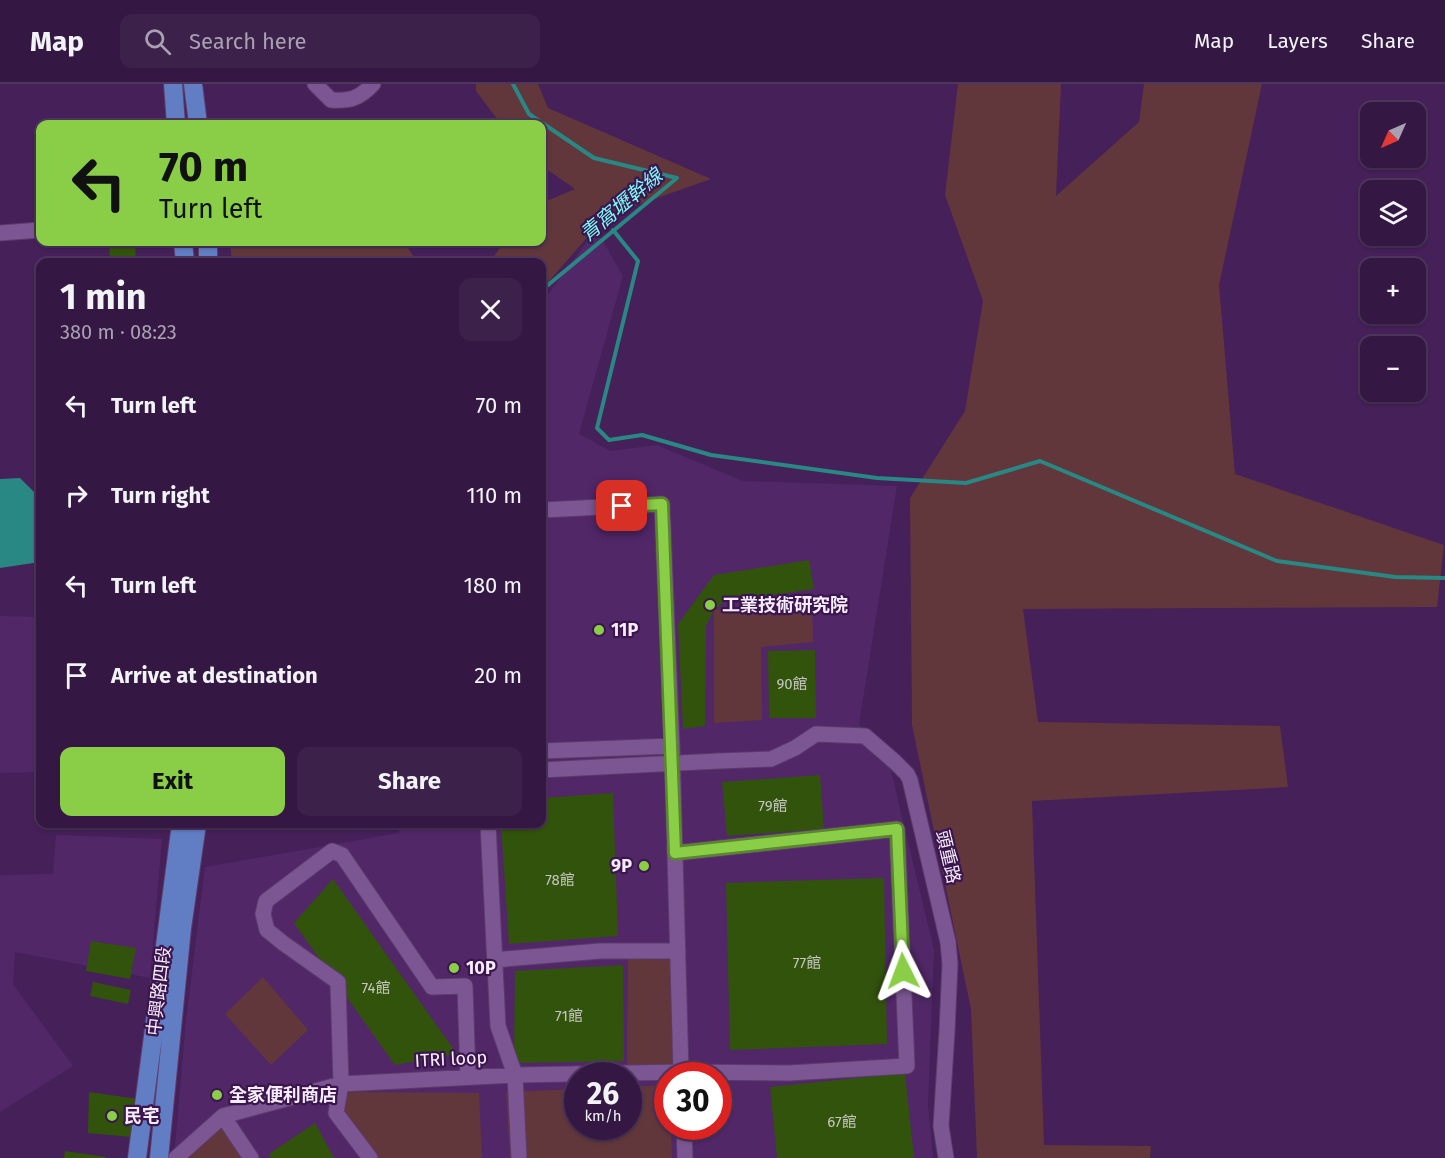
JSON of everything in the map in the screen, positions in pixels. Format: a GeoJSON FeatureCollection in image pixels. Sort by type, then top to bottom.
{"type":"FeatureCollection","features":[{"type":"Feature","properties":{"kind":"main road"},"geometry":{"type":"LineString","coordinates":[[173,84],[176,120]]}},
{"type":"Feature","properties":{"kind":"main road"},"geometry":{"type":"LineString","coordinates":[[193,84],[198,120]]}},
{"type":"Feature","properties":{"kind":"main road","name":"中興路四段"},"geometry":{"type":"LineString","coordinates":[[137,1158],[180,828]]}},
{"type":"Feature","properties":{"kind":"main road","name":"中興路四段"},"geometry":{"type":"LineString","coordinates":[[159,1158],[182,928],[196,828]]}},
{"type":"Feature","properties":{"kind":"street"},"geometry":{"type":"LineString","coordinates":[[315,84],[331,100],[349,100],[373,84]]}},
{"type":"Feature","properties":{"kind":"street"},"geometry":{"type":"LineString","coordinates":[[0,233],[36,230]]}},
{"type":"Feature","properties":{"kind":"street"},"geometry":{"type":"LineString","coordinates":[[546,510],[662,504],[682,1062]]}},
{"type":"Feature","properties":{"kind":"street","name":"頭重路"},"geometry":{"type":"LineString","coordinates":[[546,770],[771,759],[795,748],[816,734],[865,736],[895,762],[910,780],[948,942],[950,964],[941,1126],[946,1158]]}},
{"type":"Feature","properties":{"kind":"street"},"geometry":{"type":"LineString","coordinates":[[546,751],[672,746]]}},
{"type":"Feature","properties":{"kind":"street"},"geometry":{"type":"LineString","coordinates":[[488,828],[498,1026],[514,1075],[519,1158]]}},
{"type":"Feature","properties":{"kind":"street","name":"ITRI loop"},"geometry":{"type":"LineString","coordinates":[[675,853],[897,829],[908,1066],[789,1073],[732,1074]]}},
{"type":"Feature","properties":{"kind":"street"},"geometry":{"type":"LineString","coordinates":[[370,1158],[336,1113],[341,1084],[338,982],[267,930],[263,915],[266,901],[332,851],[342,855],[432,987],[465,986],[468,1077]]}},
{"type":"Feature","properties":{"kind":"street"},"geometry":{"type":"LineString","coordinates":[[494,960],[600,951],[678,951]]}},
{"type":"Feature","properties":{"kind":"street","name":"ITRI loop"},"geometry":{"type":"LineString","coordinates":[[176,1158],[223,1116],[341,1084],[514,1075],[654,1074]]}},
{"type":"Feature","properties":{"kind":"street"},"geometry":{"type":"LineString","coordinates":[[223,1116],[251,1158]]}},
{"type":"Feature","properties":{"kind":"street"},"geometry":{"type":"LineString","coordinates":[[684,1140],[685,1158]]}},
{"type":"Feature","properties":{"kind":"shaded area"},"geometry":{"type":"Polygon","coordinates":[[[476,84],[538,84],[548,108],[711,179],[606,216],[546,284],[546,258],[493,258],[501,246],[546,246],[546,201],[575,189],[546,169],[546,120],[498,120],[476,91],[476,84]]]}},
{"type":"Feature","properties":{"kind":"shaded area"},"geometry":{"type":"Polygon","coordinates":[[[958,84],[1061,84],[1056,196],[1139,122],[1144,84],[1262,84],[1219,285],[1235,474],[1444,545],[1437,607],[1023,609],[1038,722],[1280,726],[1288,787],[1032,801],[1044,1145],[1151,1146],[1150,1158],[977,1158],[971,1009],[912,725],[910,498],[965,411],[983,301],[945,195],[958,84]]]}},
{"type":"Feature","properties":{"kind":"shaded area","name":"工業技術研究院"},"geometry":{"type":"Polygon","coordinates":[[[596,229],[623,276],[579,434],[611,451],[657,445],[743,481],[897,486],[859,724],[888,758],[934,950],[928,1105],[933,1158],[174,1158],[186,1020],[205,867],[399,833],[399,828],[546,828],[546,298],[596,229]]]}},
{"type":"Feature","properties":{"kind":"shaded area"},"geometry":{"type":"Polygon","coordinates":[[[230,246],[407,246],[414,258],[232,258],[230,246]]]}},
{"type":"Feature","properties":{"kind":"shaded area"},"geometry":{"type":"Polygon","coordinates":[[[20,478],[36,494],[36,563],[0,568],[0,479],[20,478]]]}},
{"type":"Feature","properties":{"kind":"shaded area"},"geometry":{"type":"Polygon","coordinates":[[[812,597],[813,642],[761,647],[762,720],[714,723],[714,610],[812,597]]]}},
{"type":"Feature","properties":{"kind":"shaded area"},"geometry":{"type":"Polygon","coordinates":[[[0,616],[36,617],[36,772],[0,773],[0,616]]]}},
{"type":"Feature","properties":{"kind":"shaded area"},"geometry":{"type":"Polygon","coordinates":[[[56,835],[162,839],[150,978],[15,952],[13,984],[73,1066],[0,1112],[0,875],[53,874],[56,835]]]}},
{"type":"Feature","properties":{"kind":"shaded area"},"geometry":{"type":"Polygon","coordinates":[[[628,959],[672,960],[676,1062],[642,1065],[642,1062],[627,1062],[628,959]]]}},
{"type":"Feature","properties":{"kind":"shaded area"},"geometry":{"type":"Polygon","coordinates":[[[263,977],[308,1030],[271,1065],[225,1014],[263,977]]]}},
{"type":"Feature","properties":{"kind":"shaded area"},"geometry":{"type":"Polygon","coordinates":[[[642,1086],[654,1086],[654,1140],[671,1140],[672,1158],[510,1158],[506,1092],[564,1090],[564,1140],[642,1140],[642,1086]]]}},
{"type":"Feature","properties":{"kind":"shaded area"},"geometry":{"type":"Polygon","coordinates":[[[335,1092],[479,1093],[482,1158],[364,1158],[335,1092]]]}},
{"type":"Feature","properties":{"kind":"shaded area"},"geometry":{"type":"Polygon","coordinates":[[[221,1118],[241,1158],[181,1158],[221,1118]]]}},
{"type":"Feature","properties":{"kind":"building"},"geometry":{"type":"Polygon","coordinates":[[[109,246],[135,246],[136,258],[110,258],[109,246]]]}},
{"type":"Feature","properties":{"kind":"building"},"geometry":{"type":"Polygon","coordinates":[[[809,560],[814,589],[724,602],[714,610],[706,626],[705,726],[683,729],[678,624],[714,575],[809,560]]]}},
{"type":"Feature","properties":{"kind":"building"},"geometry":{"type":"Polygon","coordinates":[[[815,650],[816,718],[769,718],[768,651],[815,650]]]}},
{"type":"Feature","properties":{"kind":"building"},"geometry":{"type":"Polygon","coordinates":[[[820,775],[824,829],[727,836],[722,782],[820,775]]]}},
{"type":"Feature","properties":{"kind":"building"},"geometry":{"type":"Polygon","coordinates":[[[613,793],[618,936],[509,944],[501,828],[546,828],[546,798],[613,793]]]}},
{"type":"Feature","properties":{"kind":"building"},"geometry":{"type":"Polygon","coordinates":[[[884,878],[887,1044],[730,1050],[726,883],[884,878]]]}},
{"type":"Feature","properties":{"kind":"building"},"geometry":{"type":"Polygon","coordinates":[[[333,879],[457,1054],[395,1065],[294,923],[333,879]]]}},
{"type":"Feature","properties":{"kind":"building"},"geometry":{"type":"Polygon","coordinates":[[[91,941],[136,948],[130,979],[86,971],[91,941]]]}},
{"type":"Feature","properties":{"kind":"building"},"geometry":{"type":"Polygon","coordinates":[[[623,965],[624,1061],[514,1063],[515,971],[623,965]]]}},
{"type":"Feature","properties":{"kind":"building"},"geometry":{"type":"Polygon","coordinates":[[[93,982],[131,990],[128,1004],[90,996],[93,982]]]}},
{"type":"Feature","properties":{"kind":"building"},"geometry":{"type":"Polygon","coordinates":[[[905,1073],[914,1158],[777,1158],[770,1087],[905,1073]]]}},
{"type":"Feature","properties":{"kind":"building","name":"民宅"},"geometry":{"type":"Polygon","coordinates":[[[89,1092],[138,1099],[131,1137],[88,1133],[89,1092]]]}},
{"type":"Feature","properties":{"kind":"building"},"geometry":{"type":"Polygon","coordinates":[[[315,1123],[334,1158],[271,1158],[269,1154],[315,1123]]]}},
{"type":"Feature","properties":{"kind":"building"},"geometry":{"type":"Polygon","coordinates":[[[65,1151],[106,1157],[106,1158],[64,1158],[65,1151]]]}},
{"type":"Feature","properties":{"kind":"waterway","name":"青窩壢幹線"},"geometry":{"type":"LineString","coordinates":[[513,84],[529,114],[538,120]]}},
{"type":"Feature","properties":{"kind":"waterway","name":"青窩壢幹線"},"geometry":{"type":"LineString","coordinates":[[546,126],[594,158],[677,178],[546,287]]}},
{"type":"Feature","properties":{"kind":"waterway"},"geometry":{"type":"LineString","coordinates":[[613,230],[638,261],[597,428],[609,440],[642,435],[711,455],[877,478],[966,483],[1040,461],[1277,561],[1395,577],[1445,578]]}},
{"type":"Feature","properties":{"kind":"place","name":"工業技術研究院"},"geometry":{"type":"Point","coordinates":[710,605]}},
{"type":"Feature","properties":{"kind":"place","name":"11P"},"geometry":{"type":"Point","coordinates":[599,630]}},
{"type":"Feature","properties":{"kind":"place","name":"9P"},"geometry":{"type":"Point","coordinates":[644,866]}},
{"type":"Feature","properties":{"kind":"place","name":"10P"},"geometry":{"type":"Point","coordinates":[454,968]}},
{"type":"Feature","properties":{"kind":"place","name":"全家便利商店"},"geometry":{"type":"Point","coordinates":[217,1095]}},
{"type":"Feature","properties":{"kind":"place","name":"民宅"},"geometry":{"type":"Point","coordinates":[112,1116]}},
{"type":"Feature","properties":{"kind":"route"},"geometry":{"type":"LineString","coordinates":[[622,506],[662,504],[675,853],[897,829],[903,971]]}}]}
